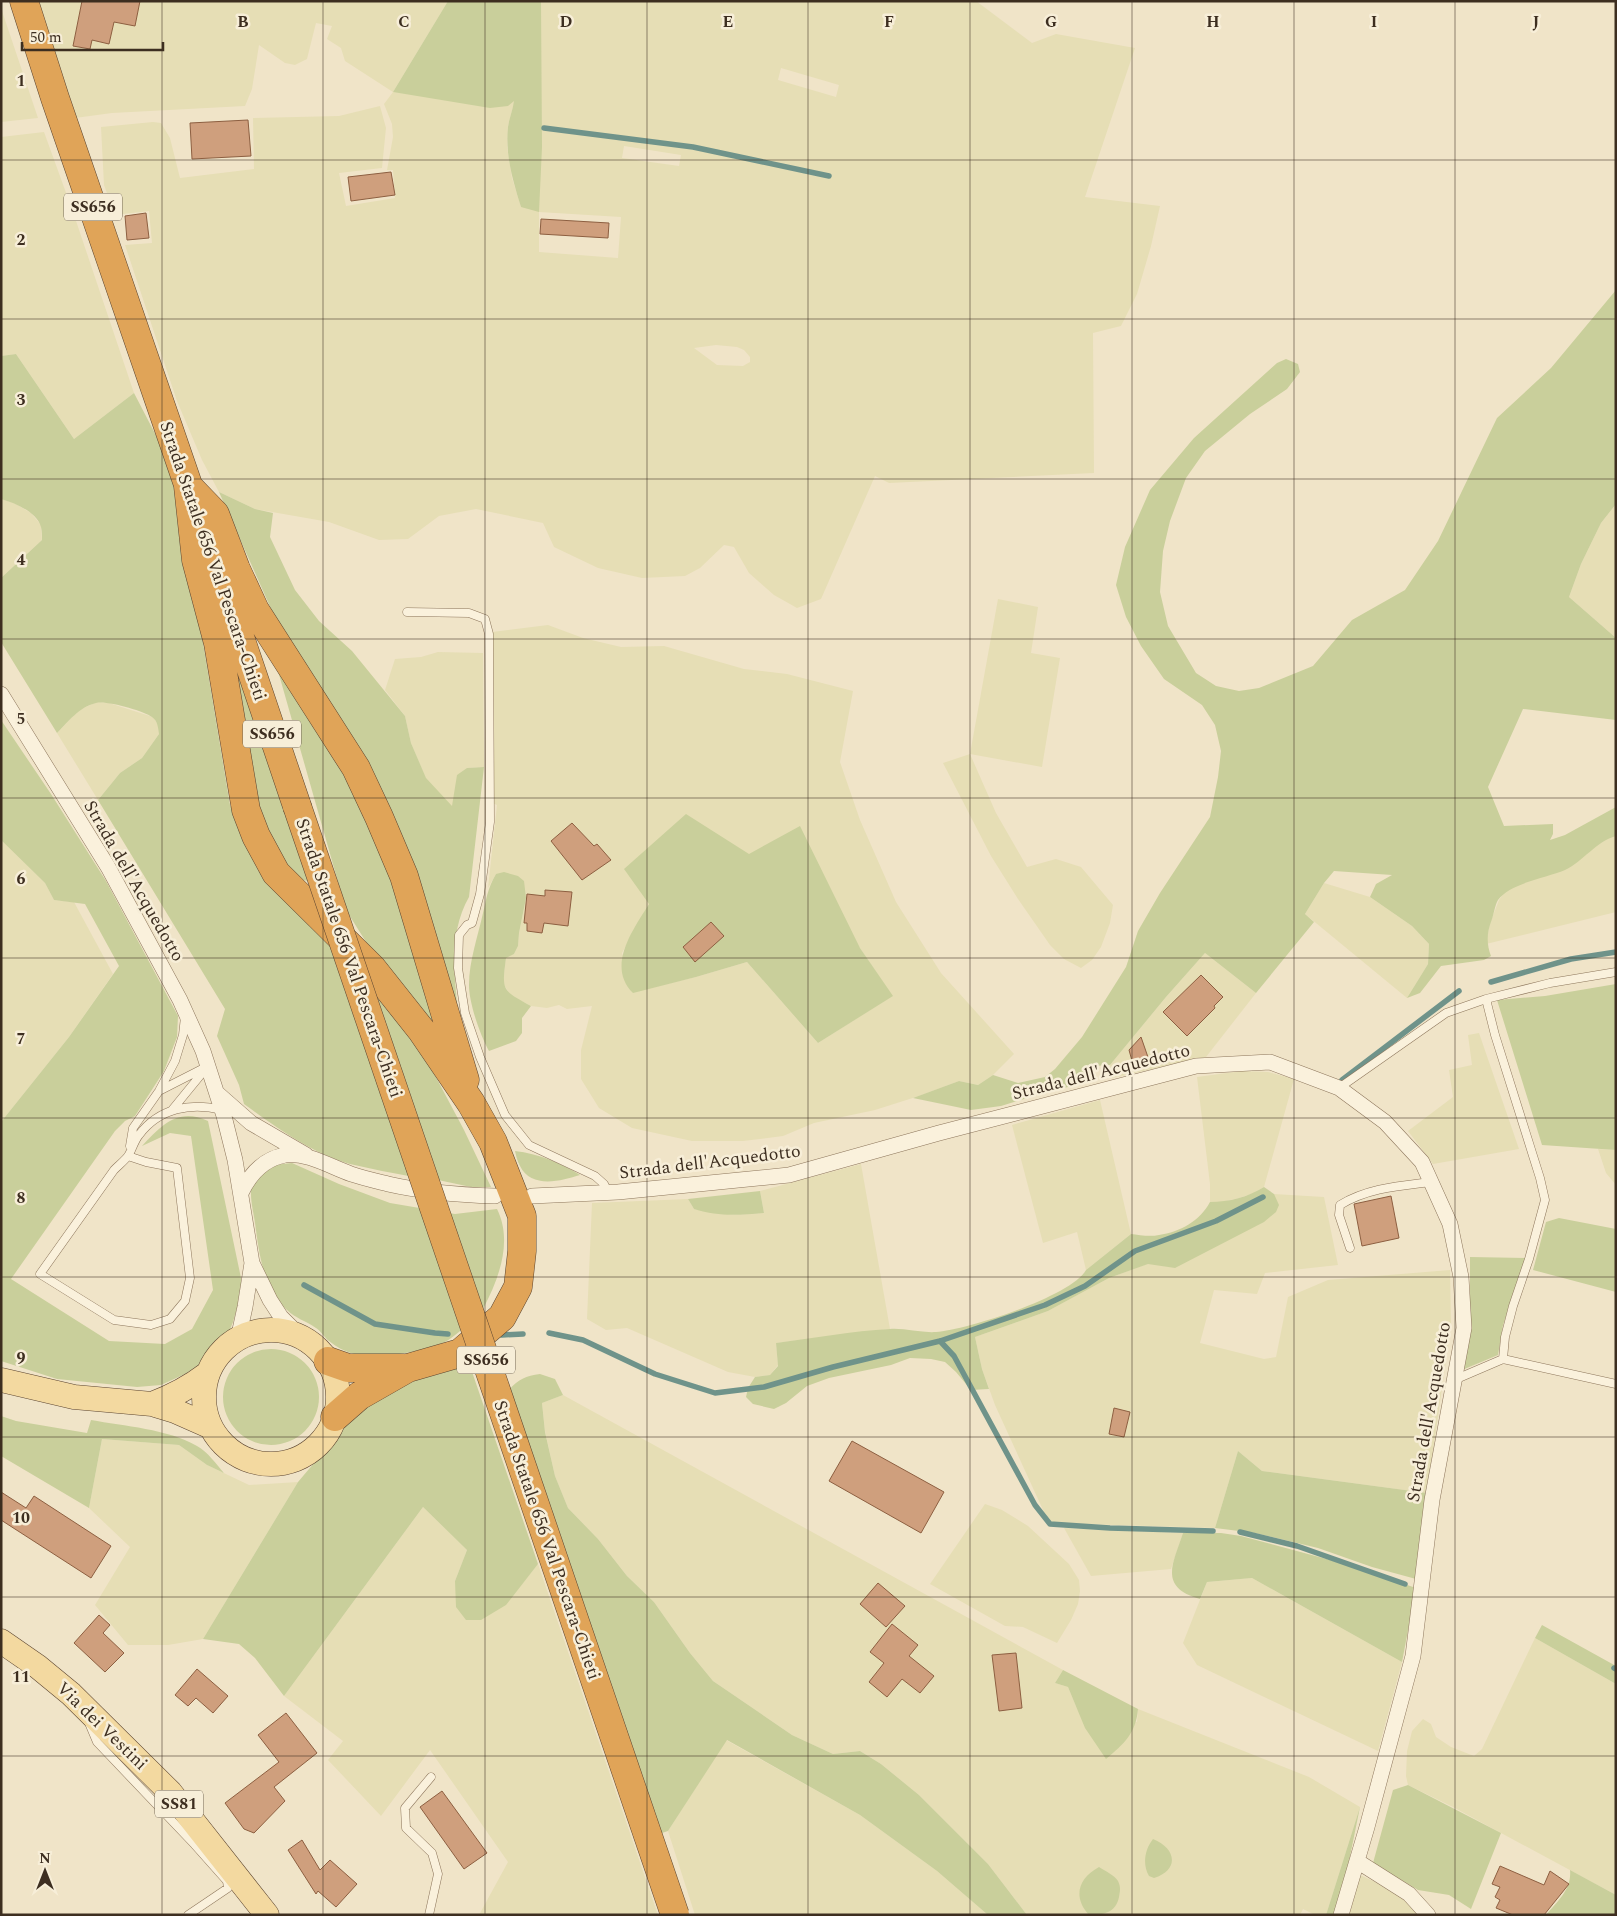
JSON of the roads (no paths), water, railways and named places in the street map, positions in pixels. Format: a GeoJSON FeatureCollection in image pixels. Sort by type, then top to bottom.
{"type":"FeatureCollection","features":[{"type":"Feature","properties":{"kind":"highway","name":"Strada Statale 656 Val Pescara-Chieti"},"geometry":{"type":"LineString","coordinates":[[24,1],[55,98],[675,1915]]}},
{"type":"Feature","properties":{"kind":"highway"},"geometry":{"type":"LineString","coordinates":[[188,486],[215,514],[236,569],[255,610],[356,768],[379,817],[404,876],[471,1103]]}},
{"type":"Feature","properties":{"kind":"highway"},"geometry":{"type":"LineString","coordinates":[[188,486],[196,560],[218,643],[246,810],[256,836],[276,873],[372,968],[422,1031],[471,1103],[493,1142],[522,1216],[522,1251],[518,1287],[502,1317],[460,1353],[408,1368],[359,1396],[336,1417]]}},
{"type":"Feature","properties":{"kind":"highway"},"geometry":{"type":"LineString","coordinates":[[328,1361],[348,1368],[408,1368]]}},
{"type":"Feature","properties":{"kind":"main road"},"geometry":{"type":"LineString","coordinates":[[152,1404],[190,1387],[207,1374],[220,1354],[238,1339],[259,1331],[282,1331],[303,1338],[317,1348],[328,1361],[336,1379],[338,1398],[336,1417],[325,1438],[308,1454],[287,1463],[264,1465],[241,1458],[222,1445],[209,1426],[204,1409],[203,1391],[207,1374]]}},
{"type":"Feature","properties":{"kind":"main road"},"geometry":{"type":"LineString","coordinates":[[1,1380],[74,1397],[152,1404],[175,1410],[209,1426]]}},
{"type":"Feature","properties":{"kind":"main road","name":"Via dei Vestini"},"geometry":{"type":"LineString","coordinates":[[1,1641],[37,1666],[80,1703],[170,1792],[266,1915]]}},
{"type":"Feature","properties":{"kind":"street","name":"Strada dell'Acquedotto"},"geometry":{"type":"LineString","coordinates":[[1,694],[108,867],[185,1012],[218,1094],[236,1160],[252,1263],[270,1300],[281,1317],[303,1338]]}},
{"type":"Feature","properties":{"kind":"street","name":"Strada dell'Acquedotto"},"geometry":{"type":"LineString","coordinates":[[532,1196],[608,1192],[789,1175],[939,1133],[1196,1066],[1270,1062],[1339,1088],[1385,1122],[1422,1162],[1450,1224],[1461,1277],[1464,1328],[1432,1500],[1413,1656],[1342,1915]]}},
{"type":"Feature","properties":{"kind":"street","name":"Strada dell'Acquedotto"},"geometry":{"type":"LineString","coordinates":[[218,1094],[251,1123],[316,1161]]}},
{"type":"Feature","properties":{"kind":"street","name":"Strada dell'Acquedotto"},"geometry":{"type":"LineString","coordinates":[[241,1193],[247,1179],[258,1167],[271,1159],[286,1155],[302,1156],[353,1175],[391,1185],[460,1195],[495,1196]]}},
{"type":"Feature","properties":{"kind":"street","name":"Strada dell'Acquedotto"},"geometry":{"type":"LineString","coordinates":[[238,1339],[252,1263]]}},
{"type":"Feature","properties":{"kind":"street"},"geometry":{"type":"LineString","coordinates":[[1358,1861],[1408,1894],[1428,1915]]}},
{"type":"Feature","properties":{"kind":"lane"},"geometry":{"type":"LineString","coordinates":[[407,612],[469,613],[485,619],[489,634],[490,822],[480,894],[472,923],[467,925],[459,935],[458,968],[465,1012],[480,1057],[505,1115],[529,1145],[595,1176],[604,1184],[608,1192]]}},
{"type":"Feature","properties":{"kind":"lane"},"geometry":{"type":"LineString","coordinates":[[1339,1088],[1446,1014],[1486,999],[1550,982],[1616,972]]}},
{"type":"Feature","properties":{"kind":"lane"},"geometry":{"type":"LineString","coordinates":[[1486,999],[1495,1035],[1540,1178],[1545,1200],[1529,1259],[1504,1337],[1503,1359]]}},
{"type":"Feature","properties":{"kind":"lane"},"geometry":{"type":"LineString","coordinates":[[128,1156],[133,1128],[159,1091],[175,1061],[183,1035],[185,1012]]}},
{"type":"Feature","properties":{"kind":"lane"},"geometry":{"type":"LineString","coordinates":[[159,1091],[208,1066]]}},
{"type":"Feature","properties":{"kind":"lane"},"geometry":{"type":"LineString","coordinates":[[172,1110],[208,1066]]}},
{"type":"Feature","properties":{"kind":"lane"},"geometry":{"type":"LineString","coordinates":[[128,1156],[146,1162],[178,1168],[190,1278],[185,1301],[170,1319],[151,1325],[114,1320],[40,1274],[114,1170],[128,1156],[138,1136],[153,1120],[172,1110],[197,1106],[222,1110]]}},
{"type":"Feature","properties":{"kind":"lane"},"geometry":{"type":"LineString","coordinates":[[1350,1248],[1339,1215],[1340,1205],[1352,1197],[1376,1189],[1431,1182]]}},
{"type":"Feature","properties":{"kind":"lane"},"geometry":{"type":"LineString","coordinates":[[1454,1380],[1503,1359],[1616,1384]]}},
{"type":"Feature","properties":{"kind":"lane"},"geometry":{"type":"LineString","coordinates":[[80,1703],[97,1742],[227,1881],[228,1888],[188,1915]]}},
{"type":"Feature","properties":{"kind":"lane"},"geometry":{"type":"LineString","coordinates":[[429,1915],[438,1874],[432,1853],[406,1828],[405,1808],[431,1777]]}},
{"type":"Feature","properties":{"kind":"waterway"},"geometry":{"type":"LineString","coordinates":[[544,128],[693,147],[829,176]]}},
{"type":"Feature","properties":{"kind":"waterway"},"geometry":{"type":"LineString","coordinates":[[1491,982],[1571,959],[1616,952]]}},
{"type":"Feature","properties":{"kind":"waterway"},"geometry":{"type":"LineString","coordinates":[[1342,1080],[1459,991]]}},
{"type":"Feature","properties":{"kind":"waterway"},"geometry":{"type":"LineString","coordinates":[[549,1333],[583,1340],[655,1374],[715,1393],[764,1387],[833,1367],[940,1341],[1045,1305],[1085,1286],[1135,1251],[1216,1221],[1263,1197]]}},
{"type":"Feature","properties":{"kind":"waterway"},"geometry":{"type":"LineString","coordinates":[[304,1285],[375,1324],[448,1334]]}},
{"type":"Feature","properties":{"kind":"waterway"},"geometry":{"type":"LineString","coordinates":[[502,1335],[523,1334]]}},
{"type":"Feature","properties":{"kind":"waterway"},"geometry":{"type":"LineString","coordinates":[[940,1341],[954,1356],[1035,1505],[1050,1524],[1213,1531]]}},
{"type":"Feature","properties":{"kind":"waterway"},"geometry":{"type":"LineString","coordinates":[[1240,1532],[1297,1546],[1405,1584]]}}]}
